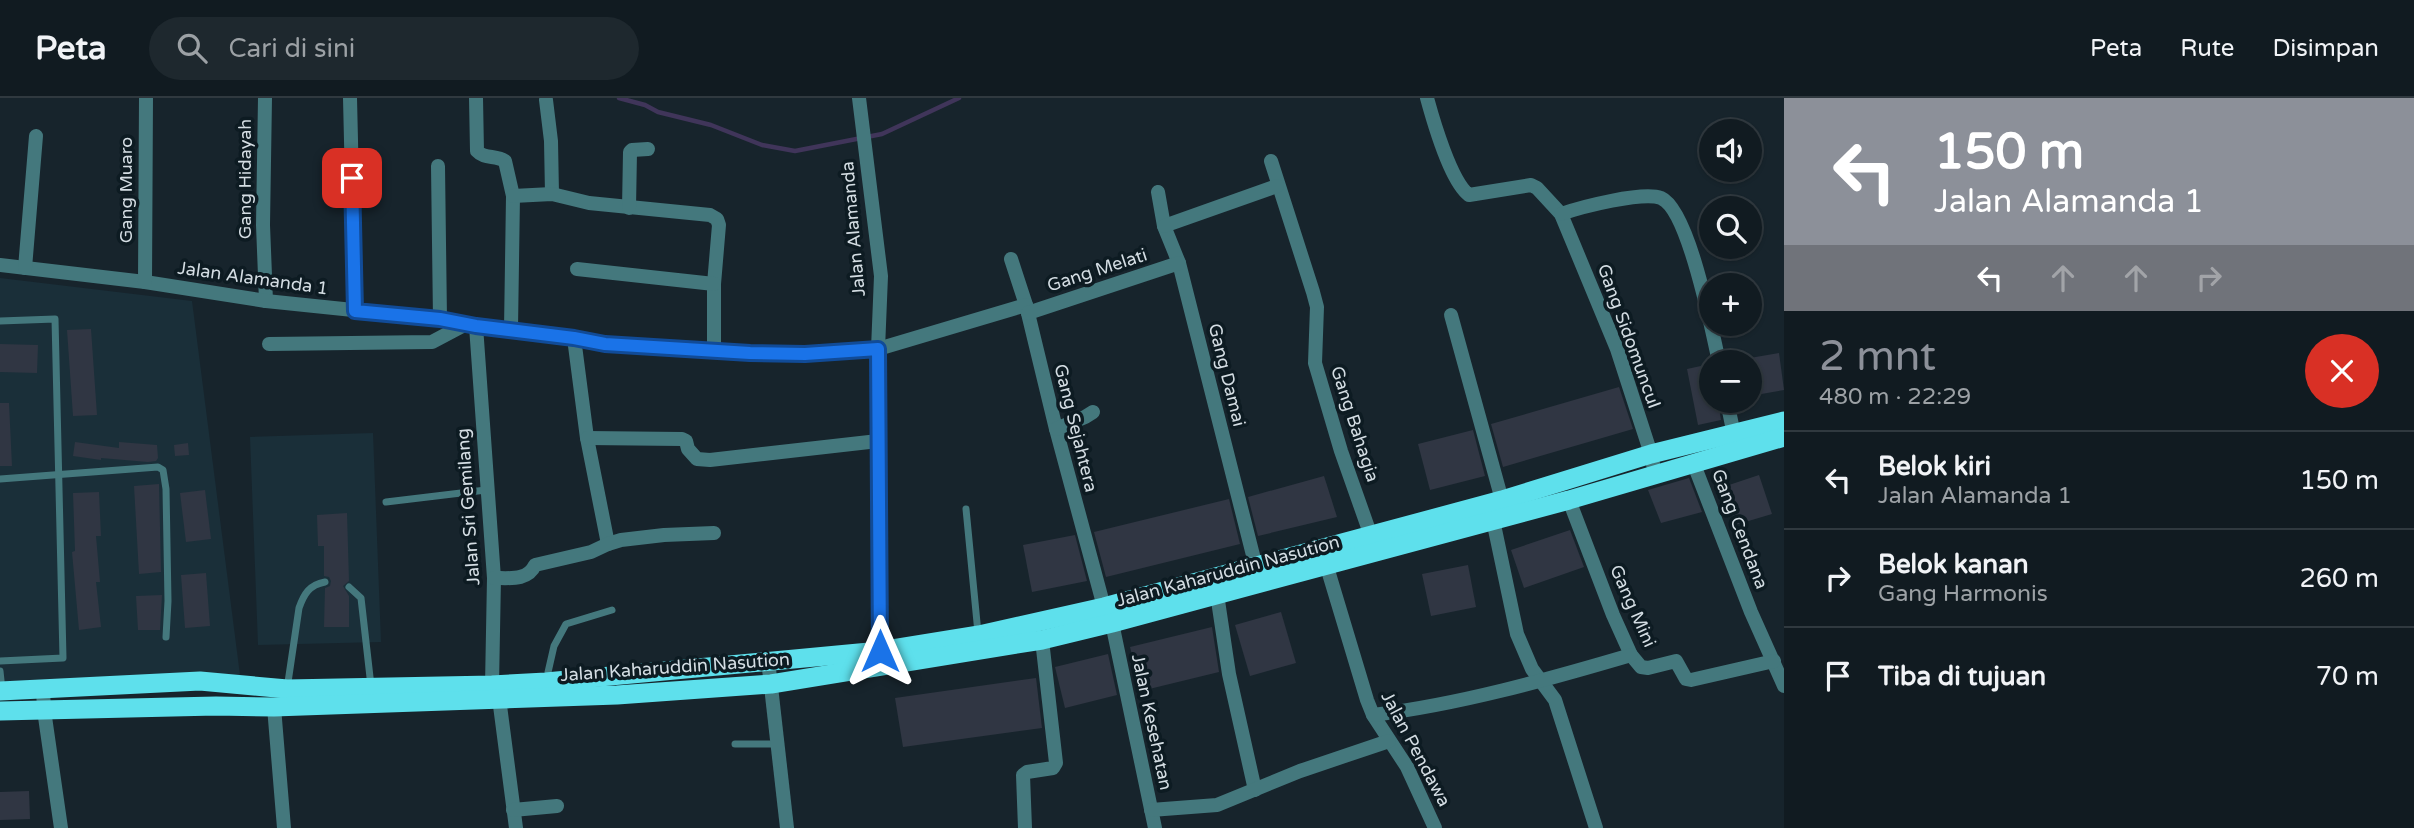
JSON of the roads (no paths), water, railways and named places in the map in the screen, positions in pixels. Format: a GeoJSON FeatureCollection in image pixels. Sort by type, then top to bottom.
{"type":"FeatureCollection","features":[{"type":"Feature","properties":{"kind":"highway","name":"Jalan Kaharuddin Nasution"},"geometry":{"type":"LineString","coordinates":[[1,698],[43,690],[200,681],[287,689],[371,686],[617,695],[771,684],[1042,640],[1108,615],[1256,567],[1502,500],[1651,454],[1784,421]]}},
{"type":"Feature","properties":{"kind":"highway","name":"Jalan Kaharuddin Nasution"},"geometry":{"type":"LineString","coordinates":[[1,698],[44,710],[274,707],[496,691],[546,682],[880,651],[1108,615],[1217,594],[1327,567],[1569,500],[1784,437]]}},
{"type":"Feature","properties":{"kind":"street","name":"Gang Muaro"},"geometry":{"type":"LineString","coordinates":[[145,282],[146,98]]}},
{"type":"Feature","properties":{"kind":"street","name":"Gang Hidayah"},"geometry":{"type":"LineString","coordinates":[[265,98],[263,225],[266,301]]}},
{"type":"Feature","properties":{"kind":"street"},"geometry":{"type":"LineString","coordinates":[[350,98],[355,311]]}},
{"type":"Feature","properties":{"kind":"street"},"geometry":{"type":"LineString","coordinates":[[476,98],[477,151],[505,161],[513,196],[511,329]]}},
{"type":"Feature","properties":{"kind":"street","name":"Jalan Alamanda"},"geometry":{"type":"LineString","coordinates":[[859,98],[881,276],[878,349],[880,651]]}},
{"type":"Feature","properties":{"kind":"street","name":"Gang Sidomuncul"},"geometry":{"type":"LineString","coordinates":[[1427,98],[1449,162],[1463,191],[1469,195],[1531,185],[1561,214],[1618,349],[1655,474]]}},
{"type":"Feature","properties":{"kind":"street"},"geometry":{"type":"LineString","coordinates":[[546,100],[551,141],[552,194]]}},
{"type":"Feature","properties":{"kind":"street"},"geometry":{"type":"LineString","coordinates":[[25,268],[36,136]]}},
{"type":"Feature","properties":{"kind":"street"},"geometry":{"type":"LineString","coordinates":[[629,208],[630,152],[648,149]]}},
{"type":"Feature","properties":{"kind":"street","name":"Gang Bahagia"},"geometry":{"type":"LineString","coordinates":[[1271,161],[1317,307],[1315,363],[1341,451],[1371,536]]}},
{"type":"Feature","properties":{"kind":"street"},"geometry":{"type":"LineString","coordinates":[[438,166],[440,319]]}},
{"type":"Feature","properties":{"kind":"street"},"geometry":{"type":"LineString","coordinates":[[1164,226],[1277,186]]}},
{"type":"Feature","properties":{"kind":"street","name":"Gang Damai"},"geometry":{"type":"LineString","coordinates":[[1158,192],[1164,226],[1179,263],[1256,567]]}},
{"type":"Feature","properties":{"kind":"street"},"geometry":{"type":"LineString","coordinates":[[513,196],[552,194],[589,203],[710,215],[717,219],[719,225],[714,284],[714,352]]}},
{"type":"Feature","properties":{"kind":"street"},"geometry":{"type":"LineString","coordinates":[[1561,214],[1595,203],[1654,196],[1667,202],[1682,222],[1716,350]]}},
{"type":"Feature","properties":{"kind":"street","name":"Gang Sejahtera"},"geometry":{"type":"LineString","coordinates":[[1011,259],[1027,309],[1056,429],[1108,615]]}},
{"type":"Feature","properties":{"kind":"street","name":"Gang Melati"},"geometry":{"type":"LineString","coordinates":[[878,349],[1027,309],[1179,263]]}},
{"type":"Feature","properties":{"kind":"street","name":"Jalan Alamanda 1"},"geometry":{"type":"LineString","coordinates":[[0,265],[145,282],[266,301],[440,319],[605,344],[714,352],[805,354],[878,349]]}},
{"type":"Feature","properties":{"kind":"street"},"geometry":{"type":"LineString","coordinates":[[577,269],[714,284]]}},
{"type":"Feature","properties":{"kind":"street"},"geometry":{"type":"LineString","coordinates":[[1451,315],[1502,500]]}},
{"type":"Feature","properties":{"kind":"street"},"geometry":{"type":"LineString","coordinates":[[269,344],[432,342],[471,325]]}},
{"type":"Feature","properties":{"kind":"street","name":"Jalan Sri Gemilang"},"geometry":{"type":"LineString","coordinates":[[471,325],[494,578],[496,691],[516,828]]}},
{"type":"Feature","properties":{"kind":"street"},"geometry":{"type":"LineString","coordinates":[[574,338],[587,438],[608,544]]}},
{"type":"Feature","properties":{"kind":"street"},"geometry":{"type":"LineString","coordinates":[[1056,429],[1093,412]]}},
{"type":"Feature","properties":{"kind":"street"},"geometry":{"type":"LineString","coordinates":[[1729,413],[1734,435]]}},
{"type":"Feature","properties":{"kind":"street"},"geometry":{"type":"LineString","coordinates":[[587,438],[682,439],[697,459],[710,460],[878,441]]}},
{"type":"Feature","properties":{"kind":"street","name":"Gang Cendana"},"geometry":{"type":"LineString","coordinates":[[1693,462],[1751,611],[1784,686]]}},
{"type":"Feature","properties":{"kind":"street","name":"Gang Mini"},"geometry":{"type":"LineString","coordinates":[[1569,500],[1631,655],[1641,667],[1676,661],[1686,679],[1692,680],[1774,661]]}},
{"type":"Feature","properties":{"kind":"street"},"geometry":{"type":"LineString","coordinates":[[1493,520],[1517,635],[1540,682],[1555,700],[1596,828]]}},
{"type":"Feature","properties":{"kind":"street"},"geometry":{"type":"LineString","coordinates":[[494,578],[522,578],[532,573],[535,565],[591,552],[608,544],[664,535],[714,533]]}},
{"type":"Feature","properties":{"kind":"street","name":"Jalan Pendawa"},"geometry":{"type":"LineString","coordinates":[[1327,567],[1373,715],[1408,767],[1435,828]]}},
{"type":"Feature","properties":{"kind":"street"},"geometry":{"type":"LineString","coordinates":[[1217,594],[1228,674],[1255,790]]}},
{"type":"Feature","properties":{"kind":"street","name":"Jalan Kesehatan"},"geometry":{"type":"LineString","coordinates":[[1108,615],[1155,828]]}},
{"type":"Feature","properties":{"kind":"street"},"geometry":{"type":"LineString","coordinates":[[1026,828],[1023,775],[1054,768],[1056,763],[1042,640]]}},
{"type":"Feature","properties":{"kind":"street"},"geometry":{"type":"LineString","coordinates":[[1373,715],[1450,703],[1540,682],[1631,655]]}},
{"type":"Feature","properties":{"kind":"street"},"geometry":{"type":"LineString","coordinates":[[768,660],[787,828]]}},
{"type":"Feature","properties":{"kind":"street"},"geometry":{"type":"LineString","coordinates":[[43,690],[61,828]]}},
{"type":"Feature","properties":{"kind":"street"},"geometry":{"type":"LineString","coordinates":[[274,707],[284,828]]}},
{"type":"Feature","properties":{"kind":"street"},"geometry":{"type":"LineString","coordinates":[[1151,810],[1217,805],[1300,771],[1389,741]]}},
{"type":"Feature","properties":{"kind":"street"},"geometry":{"type":"LineString","coordinates":[[513,810],[556,806]]}},
{"type":"Feature","properties":{"kind":"lane"},"geometry":{"type":"LineString","coordinates":[[0,321],[55,318],[63,658],[0,661]]}},
{"type":"Feature","properties":{"kind":"lane"},"geometry":{"type":"LineString","coordinates":[[0,479],[158,467],[165,472],[166,637]]}},
{"type":"Feature","properties":{"kind":"lane"},"geometry":{"type":"LineString","coordinates":[[386,502],[486,490]]}},
{"type":"Feature","properties":{"kind":"lane"},"geometry":{"type":"LineString","coordinates":[[967,509],[979,635]]}},
{"type":"Feature","properties":{"kind":"lane"},"geometry":{"type":"LineString","coordinates":[[287,689],[303,596],[310,586],[325,582]]}},
{"type":"Feature","properties":{"kind":"lane"},"geometry":{"type":"LineString","coordinates":[[349,587],[361,598],[371,686]]}},
{"type":"Feature","properties":{"kind":"lane"},"geometry":{"type":"LineString","coordinates":[[546,682],[554,646],[566,624],[612,610]]}},
{"type":"Feature","properties":{"kind":"lane"},"geometry":{"type":"LineString","coordinates":[[0,671],[1,698]]}},
{"type":"Feature","properties":{"kind":"lane"},"geometry":{"type":"LineString","coordinates":[[735,744],[779,744]]}},
{"type":"Feature","properties":{"kind":"waterway"},"geometry":{"type":"LineString","coordinates":[[619,98],[645,105],[658,112],[711,125],[762,145],[795,151],[882,134],[959,98]]}}]}
